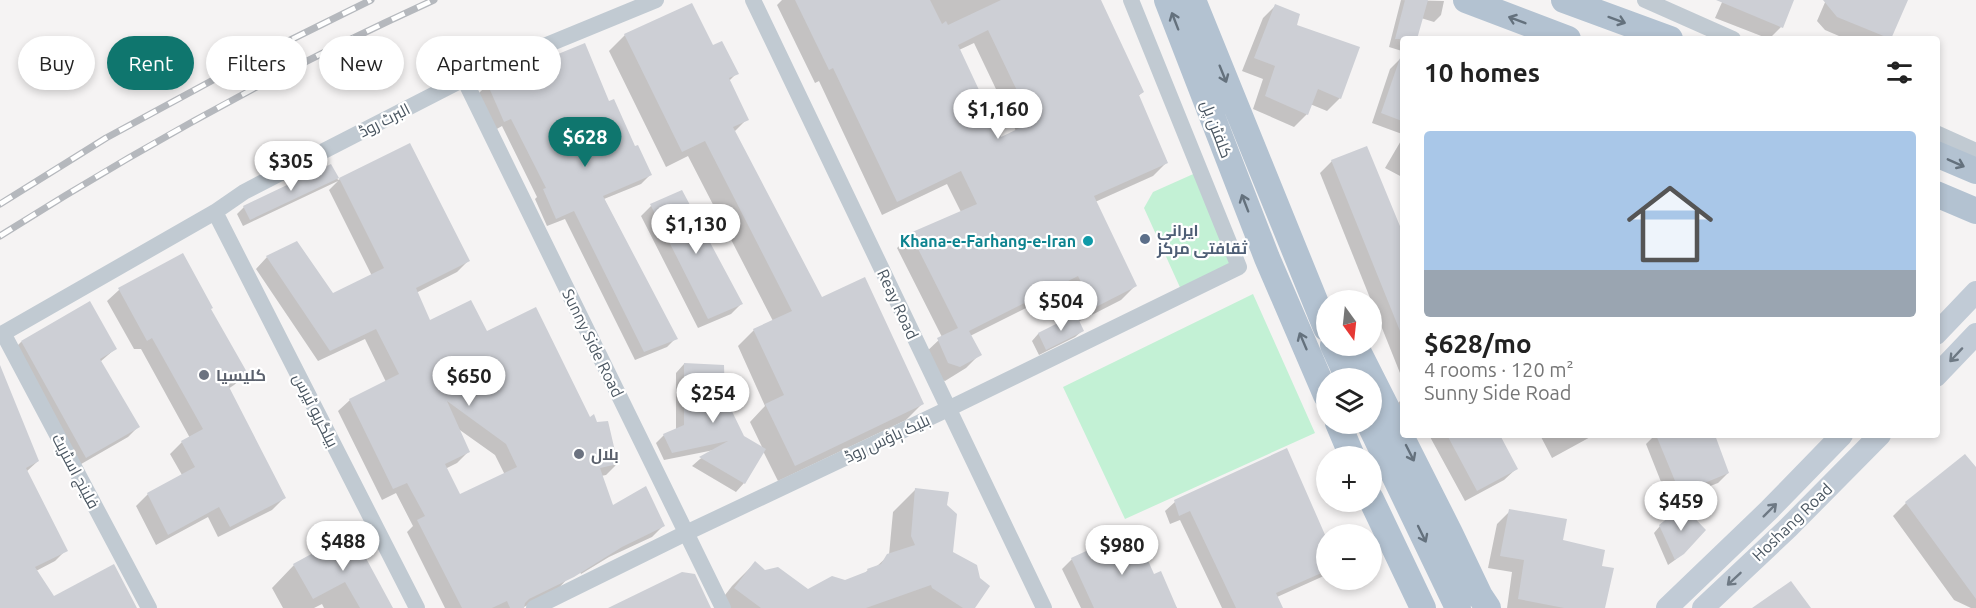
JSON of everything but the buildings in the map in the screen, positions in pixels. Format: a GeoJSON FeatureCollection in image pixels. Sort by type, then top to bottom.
{"type":"FeatureCollection","features":[{"type":"Feature","properties":{"kind":"main road","name":"کلفٹن پل"},"geometry":{"type":"LineString","coordinates":[[1167,0],[1267,258],[1316,372]]}},
{"type":"Feature","properties":{"kind":"main road","name":"کلفٹن پل"},"geometry":{"type":"LineString","coordinates":[[1193,0],[1297,256]]}},
{"type":"Feature","properties":{"kind":"main road"},"geometry":{"type":"LineString","coordinates":[[1466,0],[1560,36]]}},
{"type":"Feature","properties":{"kind":"main road"},"geometry":{"type":"LineString","coordinates":[[1564,0],[1662,36]]}},
{"type":"Feature","properties":{"kind":"main road"},"geometry":{"type":"LineString","coordinates":[[1940,156],[1976,171]]}},
{"type":"Feature","properties":{"kind":"main road"},"geometry":{"type":"LineString","coordinates":[[1940,196],[1975,212]]}},
{"type":"Feature","properties":{"kind":"main road"},"geometry":{"type":"LineString","coordinates":[[1297,256],[1319,290]]}},
{"type":"Feature","properties":{"kind":"main road"},"geometry":{"type":"LineString","coordinates":[[1297,256],[1316,303]]}},
{"type":"Feature","properties":{"kind":"main road"},"geometry":{"type":"LineString","coordinates":[[1361,356],[1400,434]]}},
{"type":"Feature","properties":{"kind":"main road"},"geometry":{"type":"LineString","coordinates":[[1375,434],[1458,608]]}},
{"type":"Feature","properties":{"kind":"main road"},"geometry":{"type":"LineString","coordinates":[[1402,438],[1488,608]]}},
{"type":"Feature","properties":{"kind":"main road"},"geometry":{"type":"LineString","coordinates":[[1377,512],[1423,608]]}},
{"type":"Feature","properties":{"kind":"street","name":"البرٹ روڈ"},"geometry":{"type":"LineString","coordinates":[[561,39],[656,0]]}},
{"type":"Feature","properties":{"kind":"street","name":"Reay Road"},"geometry":{"type":"LineString","coordinates":[[753,0],[1044,608]]}},
{"type":"Feature","properties":{"kind":"street","name":"بلیک ہاؤس روڈ"},"geometry":{"type":"LineString","coordinates":[[534,608],[1239,267],[1131,0]]}},
{"type":"Feature","properties":{"kind":"street"},"geometry":{"type":"LineString","coordinates":[[1645,0],[1726,36]]}},
{"type":"Feature","properties":{"kind":"street","name":"البرٹ روڈ"},"geometry":{"type":"LineString","coordinates":[[2,334],[215,212],[244,192],[443,90]]}},
{"type":"Feature","properties":{"kind":"street","name":"Sunny Side Road"},"geometry":{"type":"LineString","coordinates":[[469,90],[723,608]]}},
{"type":"Feature","properties":{"kind":"street"},"geometry":{"type":"LineString","coordinates":[[1940,135],[1976,151]]}},
{"type":"Feature","properties":{"kind":"street","name":"بیلگریو ٹیرس"},"geometry":{"type":"LineString","coordinates":[[215,212],[417,608]]}},
{"type":"Feature","properties":{"kind":"street"},"geometry":{"type":"LineString","coordinates":[[1940,330],[1976,292]]}},
{"type":"Feature","properties":{"kind":"street","name":"فلینچ اسٹریٹ"},"geometry":{"type":"LineString","coordinates":[[2,334],[149,608]]}},
{"type":"Feature","properties":{"kind":"street"},"geometry":{"type":"LineString","coordinates":[[1940,372],[1976,334]]}},
{"type":"Feature","properties":{"kind":"street","name":"Hoshang Road"},"geometry":{"type":"LineString","coordinates":[[1666,608],[1769,510],[1839,438]]}},
{"type":"Feature","properties":{"kind":"street","name":"Hoshang Road"},"geometry":{"type":"LineString","coordinates":[[1703,608],[1788,528],[1877,438]]}},
{"type":"Feature","properties":{"kind":"green space"},"geometry":{"type":"Polygon","coordinates":[[[1200,171],[1239,267],[1183,294],[1144,208],[1153,192],[1200,171]]]}},
{"type":"Feature","properties":{"kind":"green space"},"geometry":{"type":"Polygon","coordinates":[[[1253,294],[1315,433],[1125,519],[1063,387],[1253,294]]]}},
{"type":"Feature","properties":{"kind":"railway"},"geometry":{"type":"LineString","coordinates":[[0,204],[106,138],[250,60],[371,0]]}},
{"type":"Feature","properties":{"kind":"railway"},"geometry":{"type":"LineString","coordinates":[[0,236],[52,203],[213,110],[322,53],[434,0]]}},
{"type":"Feature","properties":{"kind":"place","name":"ایرانی ثقافتی مرکز"},"geometry":{"type":"Point","coordinates":[1145,239]}},
{"type":"Feature","properties":{"kind":"place","name":"Khana-e-Farhang-e-Iran"},"geometry":{"type":"Point","coordinates":[1088,241]}},
{"type":"Feature","properties":{"kind":"place","name":"کلیسیا"},"geometry":{"type":"Point","coordinates":[204,375]}},
{"type":"Feature","properties":{"kind":"place","name":"بلال"},"geometry":{"type":"Point","coordinates":[579,454]}}]}
